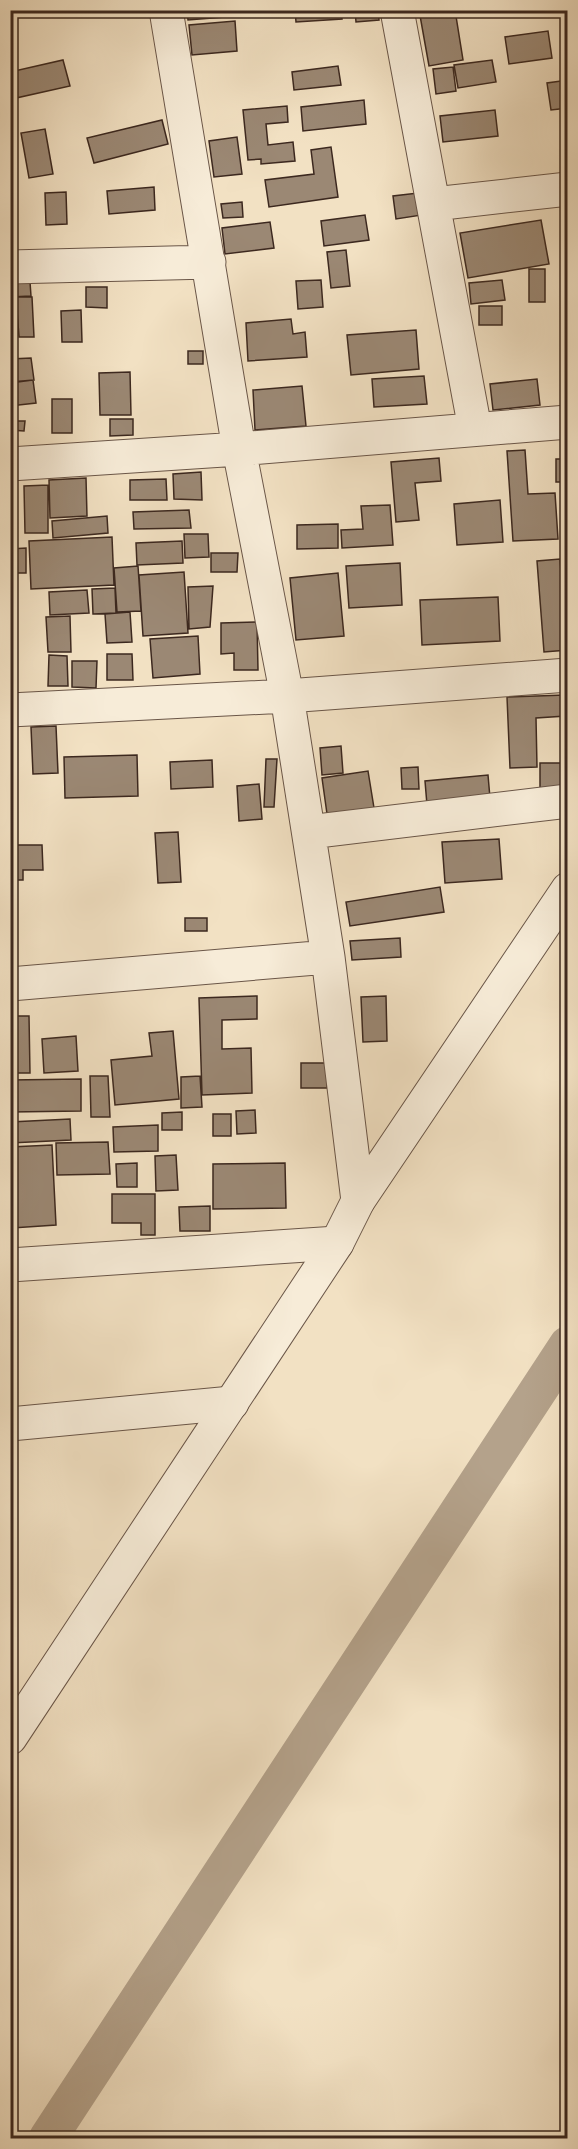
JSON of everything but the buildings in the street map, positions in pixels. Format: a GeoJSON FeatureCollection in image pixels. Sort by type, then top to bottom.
{"type":"FeatureCollection","features":[{"type":"Feature","properties":{"kind":"street"},"geometry":{"type":"LineString","coordinates":[[166,10],[239,449],[287,696],[309,832],[328,957],[358,1201]]}},
{"type":"Feature","properties":{"kind":"street"},"geometry":{"type":"LineString","coordinates":[[397,10],[475,429]]}},
{"type":"Feature","properties":{"kind":"street"},"geometry":{"type":"LineString","coordinates":[[434,204],[567,189]]}},
{"type":"Feature","properties":{"kind":"street"},"geometry":{"type":"LineString","coordinates":[[10,267],[208,262]]}},
{"type":"Feature","properties":{"kind":"street"},"geometry":{"type":"LineString","coordinates":[[10,464],[239,449],[567,422]]}},
{"type":"Feature","properties":{"kind":"street"},"geometry":{"type":"LineString","coordinates":[[10,710],[287,696],[567,675]]}},
{"type":"Feature","properties":{"kind":"street"},"geometry":{"type":"LineString","coordinates":[[309,832],[567,801]]}},
{"type":"Feature","properties":{"kind":"street"},"geometry":{"type":"LineString","coordinates":[[10,1738],[337,1243],[358,1201],[567,890]]}},
{"type":"Feature","properties":{"kind":"street"},"geometry":{"type":"LineString","coordinates":[[10,984],[328,957]]}},
{"type":"Feature","properties":{"kind":"street"},"geometry":{"type":"LineString","coordinates":[[10,1265],[337,1243]]}},
{"type":"Feature","properties":{"kind":"street"},"geometry":{"type":"LineString","coordinates":[[10,1424],[232,1403]]}},
{"type":"Feature","properties":{"kind":"waterway"},"geometry":{"type":"LineString","coordinates":[[48,2138],[568,1345]]}}]}
